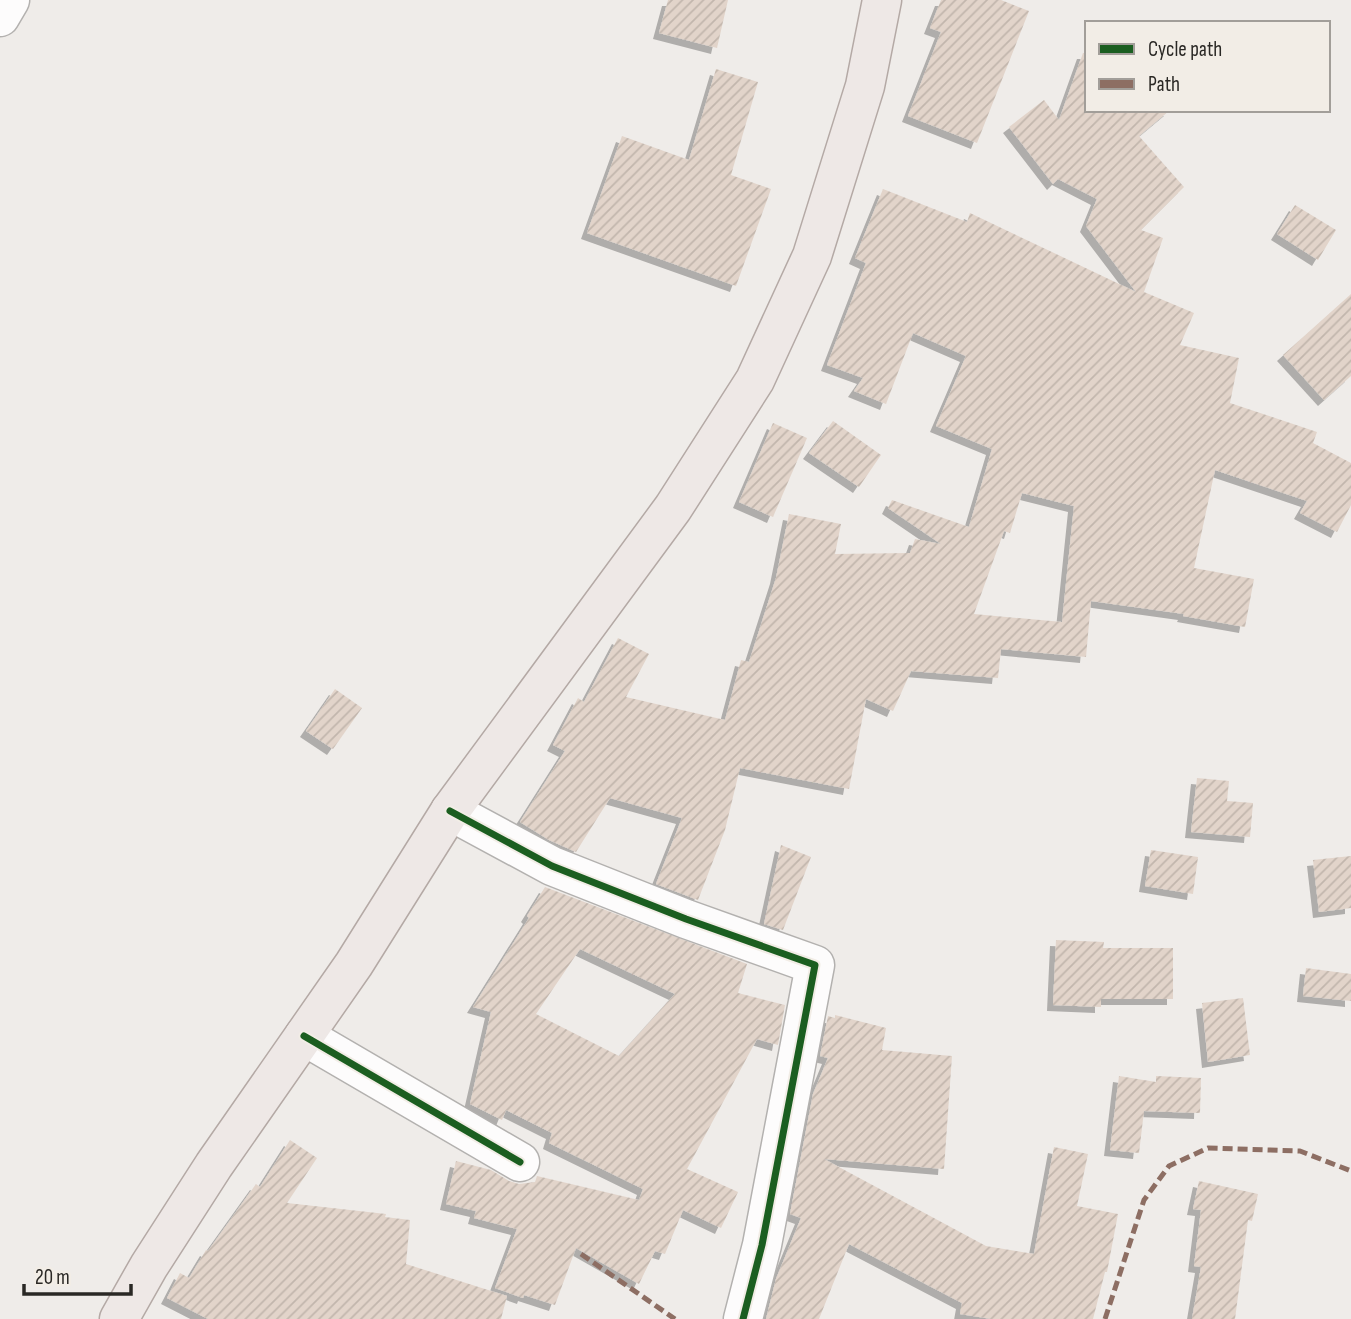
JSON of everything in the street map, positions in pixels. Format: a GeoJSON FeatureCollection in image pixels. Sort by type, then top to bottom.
{"type":"FeatureCollection","features":[{"type":"Feature","properties":{"kind":"main road"},"geometry":{"type":"LineString","coordinates":[[119,1319],[206,1176],[354,964],[450,811],[673,508],[755,380],[812,256],[865,86],[882,0]]}},
{"type":"Feature","properties":{"kind":"street"},"geometry":{"type":"LineString","coordinates":[[0,17],[10,0]]}},
{"type":"Feature","properties":{"kind":"street"},"geometry":{"type":"LineString","coordinates":[[450,811],[552,866],[686,919],[815,965],[762,1245],[744,1319]]}},
{"type":"Feature","properties":{"kind":"street"},"geometry":{"type":"LineString","coordinates":[[304,1036],[520,1162]]}},
{"type":"Feature","properties":{"kind":"building"},"geometry":{"type":"Polygon","coordinates":[[[668,0],[728,0],[717,48],[659,33],[668,0]]]}},
{"type":"Feature","properties":{"kind":"building"},"geometry":{"type":"Polygon","coordinates":[[[941,0],[1001,0],[1029,11],[977,143],[908,116],[941,32],[930,28],[941,0]]]}},
{"type":"Feature","properties":{"kind":"building"},"geometry":{"type":"Polygon","coordinates":[[[1085,53],[1085,112],[1168,112],[1139,136],[1184,187],[1141,230],[1163,238],[1144,292],[1194,313],[1180,345],[1239,358],[1230,403],[1317,432],[1313,443],[1351,463],[1351,505],[1337,532],[1300,513],[1307,501],[1215,470],[1194,568],[1254,579],[1245,627],[1183,616],[1184,614],[1091,601],[1086,657],[1001,649],[998,678],[911,671],[893,711],[866,699],[849,789],[740,768],[725,830],[698,900],[656,884],[682,818],[610,798],[576,852],[549,840],[520,822],[565,751],[553,745],[578,698],[584,702],[618,638],[649,654],[626,697],[725,720],[741,660],[749,662],[776,578],[789,514],[841,524],[835,554],[910,553],[915,539],[941,544],[888,508],[892,500],[969,527],[992,449],[936,426],[966,356],[913,333],[886,404],[854,391],[863,378],[827,365],[866,263],[855,258],[883,189],[967,222],[970,213],[1136,292],[1086,226],[1097,199],[1058,179],[1053,184],[1009,127],[1044,100],[1059,120],[1085,53]],[[1022,493],[1010,533],[1004,531],[974,614],[1062,622],[1074,506],[1022,493]]]}},
{"type":"Feature","properties":{"kind":"building"},"geometry":{"type":"Polygon","coordinates":[[[716,69],[758,82],[731,175],[771,189],[736,286],[587,233],[622,136],[689,160],[716,69]]]}},
{"type":"Feature","properties":{"kind":"building"},"geometry":{"type":"Polygon","coordinates":[[[1295,205],[1336,230],[1318,260],[1277,234],[1295,205]]]}},
{"type":"Feature","properties":{"kind":"building"},"geometry":{"type":"Polygon","coordinates":[[[1351,294],[1351,376],[1324,400],[1283,355],[1351,294]]]}},
{"type":"Feature","properties":{"kind":"building"},"geometry":{"type":"Polygon","coordinates":[[[833,421],[881,455],[859,487],[809,453],[833,421]]]}},
{"type":"Feature","properties":{"kind":"building"},"geometry":{"type":"Polygon","coordinates":[[[773,423],[807,438],[773,517],[739,502],[773,423]]]}},
{"type":"Feature","properties":{"kind":"building"},"geometry":{"type":"Polygon","coordinates":[[[335,689],[362,708],[333,749],[306,731],[335,689]]]}},
{"type":"Feature","properties":{"kind":"building"},"geometry":{"type":"Polygon","coordinates":[[[1197,778],[1229,781],[1227,801],[1253,803],[1250,837],[1191,832],[1197,778]]]}},
{"type":"Feature","properties":{"kind":"building"},"geometry":{"type":"Polygon","coordinates":[[[781,845],[811,857],[783,930],[764,924],[781,845]]]}},
{"type":"Feature","properties":{"kind":"building"},"geometry":{"type":"Polygon","coordinates":[[[1151,850],[1198,857],[1193,894],[1145,886],[1151,850]]]}},
{"type":"Feature","properties":{"kind":"building"},"geometry":{"type":"Polygon","coordinates":[[[1351,856],[1351,908],[1319,912],[1313,860],[1351,856]]]}},
{"type":"Feature","properties":{"kind":"building"},"geometry":{"type":"Polygon","coordinates":[[[545,887],[747,964],[738,993],[785,1005],[778,1045],[757,1039],[687,1169],[738,1192],[721,1228],[683,1210],[665,1254],[655,1251],[639,1284],[576,1248],[555,1305],[495,1288],[517,1229],[474,1218],[476,1211],[446,1204],[456,1161],[491,1170],[519,1184],[535,1182],[537,1176],[639,1200],[643,1189],[549,1143],[552,1133],[506,1110],[502,1120],[470,1104],[491,1012],[473,1007],[529,918],[527,916],[545,887]],[[580,949],[536,1014],[619,1056],[675,994],[580,949]]]}},
{"type":"Feature","properties":{"kind":"building"},"geometry":{"type":"Polygon","coordinates":[[[1056,940],[1104,942],[1103,948],[1173,948],[1173,999],[1101,999],[1101,1007],[1053,1005],[1056,940]]]}},
{"type":"Feature","properties":{"kind":"building"},"geometry":{"type":"Polygon","coordinates":[[[1306,968],[1351,974],[1351,1001],[1303,996],[1306,968]]]}},
{"type":"Feature","properties":{"kind":"building"},"geometry":{"type":"Polygon","coordinates":[[[1243,998],[1250,1055],[1208,1062],[1202,1003],[1243,998]]]}},
{"type":"Feature","properties":{"kind":"building"},"geometry":{"type":"Polygon","coordinates":[[[835,1015],[886,1028],[882,1050],[952,1056],[944,1169],[824,1159],[986,1246],[1034,1254],[1054,1147],[1088,1154],[1077,1206],[1118,1214],[1107,1272],[1093,1319],[992,1319],[960,1314],[962,1303],[849,1244],[819,1319],[766,1319],[776,1279],[801,1218],[790,1214],[813,1094],[828,1058],[820,1056],[828,1016],[835,1018],[835,1015]]]}},
{"type":"Feature","properties":{"kind":"building"},"geometry":{"type":"Polygon","coordinates":[[[1119,1076],[1156,1082],[1156,1076],[1201,1078],[1200,1113],[1144,1111],[1139,1153],[1110,1150],[1119,1076]]]}},
{"type":"Feature","properties":{"kind":"building"},"geometry":{"type":"Polygon","coordinates":[[[290,1140],[317,1158],[287,1203],[386,1214],[385,1217],[410,1220],[406,1264],[507,1296],[501,1319],[208,1319],[167,1298],[180,1273],[189,1278],[206,1250],[208,1251],[256,1184],[260,1187],[290,1140]]]}},
{"type":"Feature","properties":{"kind":"building"},"geometry":{"type":"Polygon","coordinates":[[[1199,1181],[1258,1194],[1252,1221],[1248,1220],[1235,1319],[1192,1319],[1201,1267],[1194,1266],[1201,1210],[1193,1209],[1199,1181]]]}},
{"type":"Feature","properties":{"kind":"marked path"},"geometry":{"type":"LineString","coordinates":[[1105,1319],[1144,1200],[1169,1166],[1208,1148],[1300,1151],[1351,1171]]}},
{"type":"Feature","properties":{"kind":"marked path"},"geometry":{"type":"LineString","coordinates":[[581,1254],[675,1319]]}},
{"type":"Feature","properties":{"kind":"cycle path"},"geometry":{"type":"LineString","coordinates":[[450,811],[552,866],[686,919],[815,965],[762,1245],[743,1319]]}},
{"type":"Feature","properties":{"kind":"cycle path"},"geometry":{"type":"LineString","coordinates":[[304,1036],[520,1162]]}}]}
